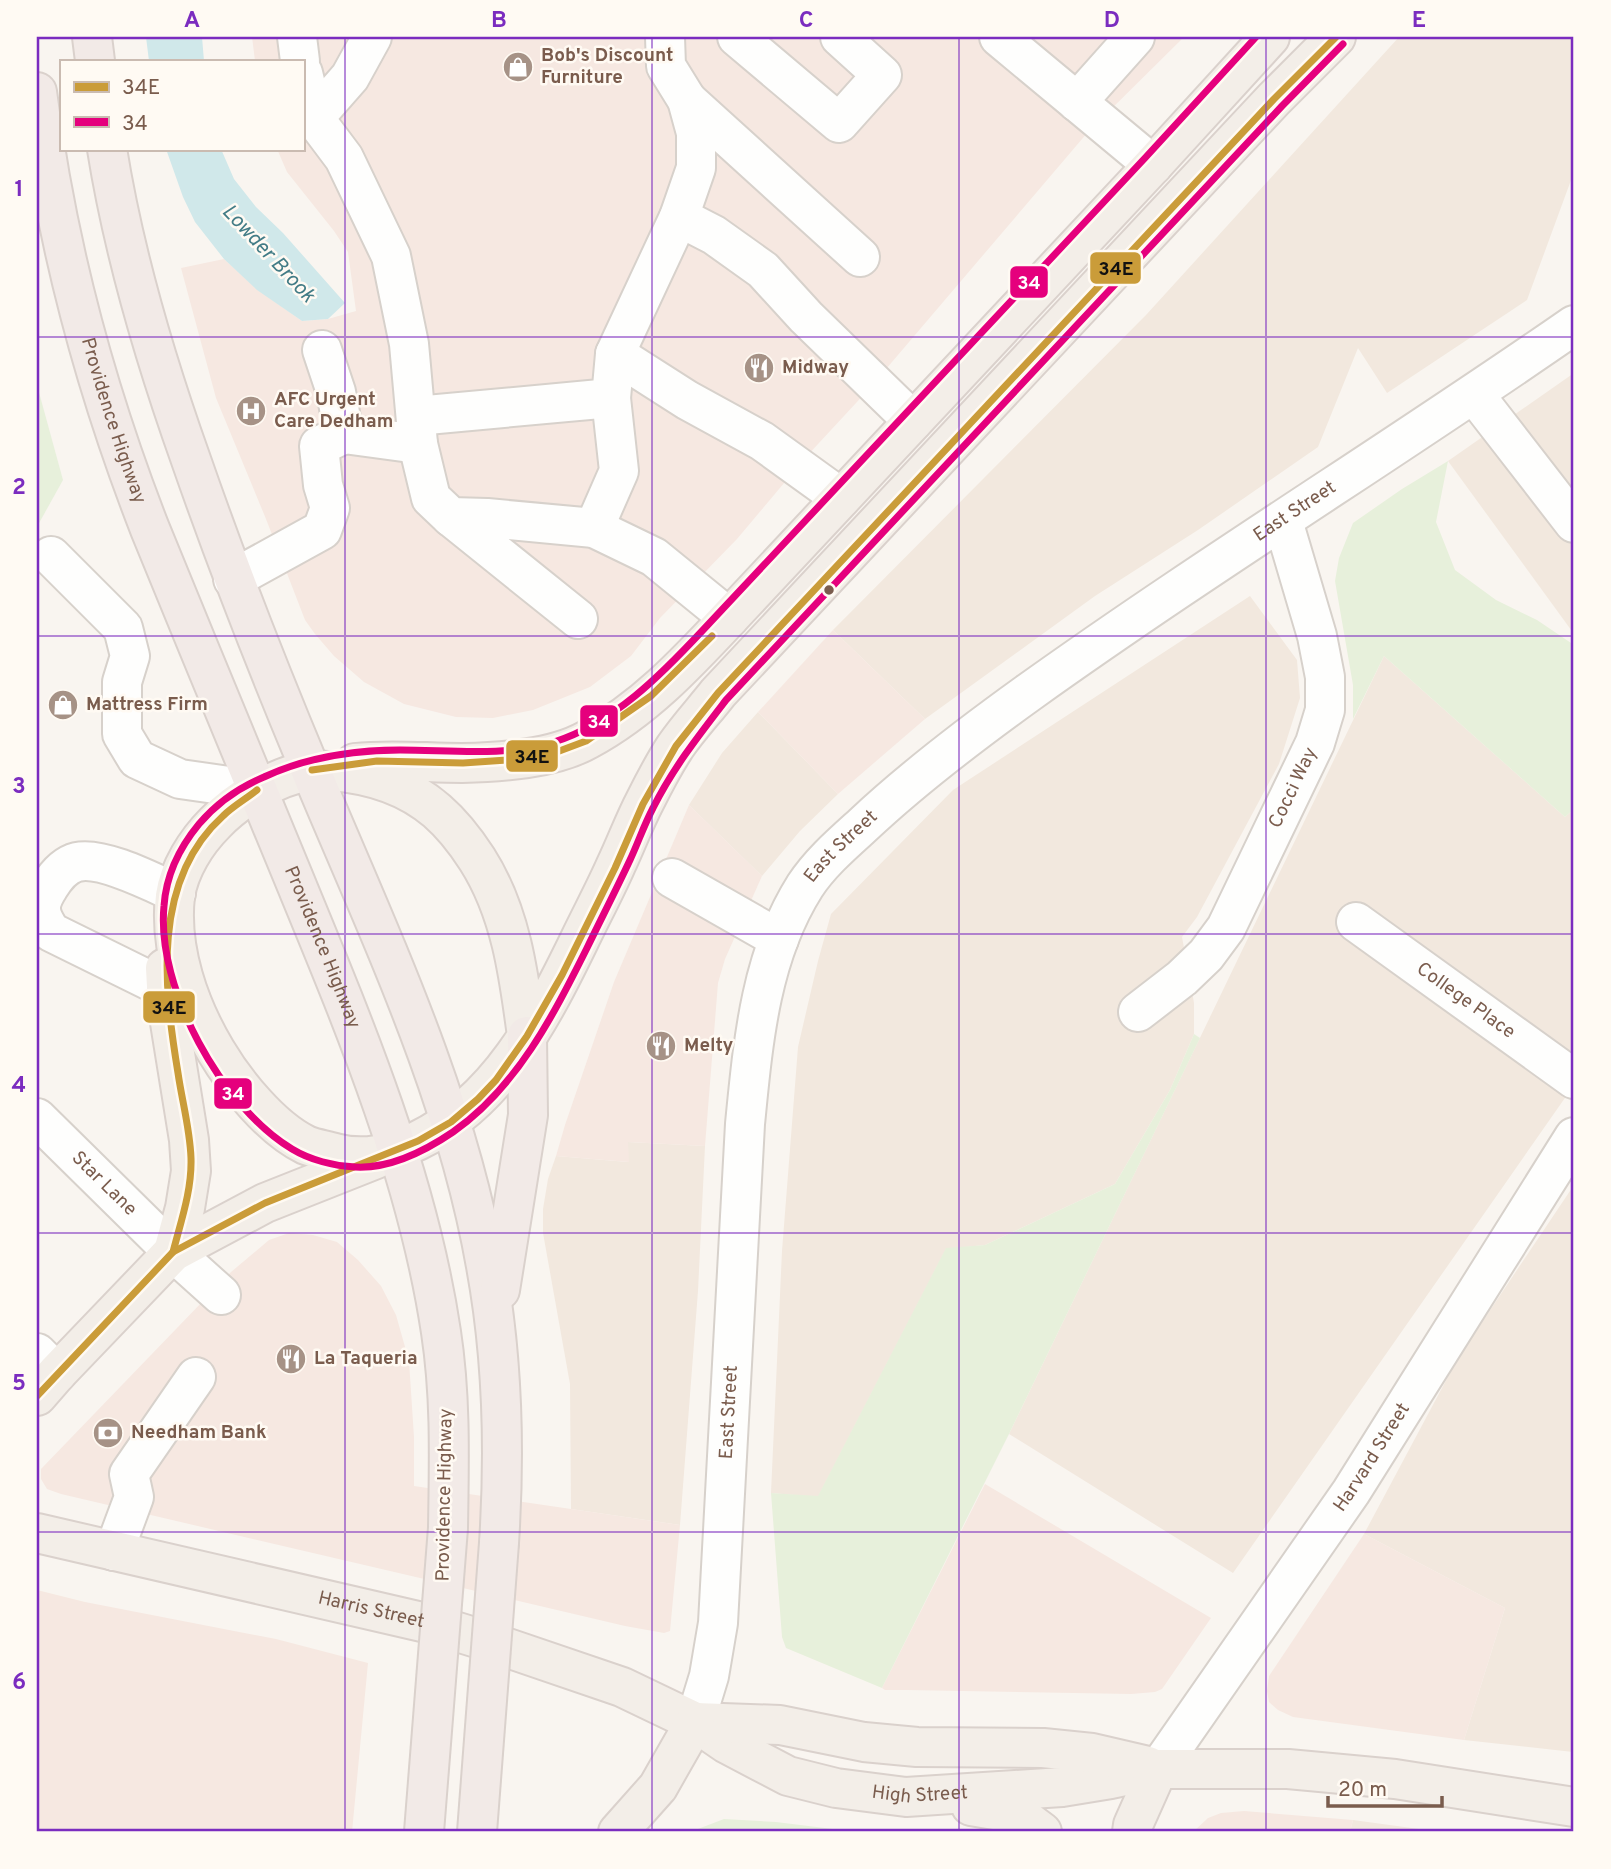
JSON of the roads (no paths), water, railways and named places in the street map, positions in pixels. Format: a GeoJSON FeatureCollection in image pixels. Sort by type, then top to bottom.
{"type":"FeatureCollection","features":[{"type":"Feature","properties":{"kind":"highway"},"geometry":{"type":"LineString","coordinates":[[92,37],[95,60]]}},
{"type":"Feature","properties":{"kind":"highway","name":"Providence Highway"},"geometry":{"type":"LineString","coordinates":[[37,92],[67,265],[110,419],[150,528],[346,1008],[397,1150],[429,1267],[445,1363],[449,1433],[448,1528],[424,1832]]}},
{"type":"Feature","properties":{"kind":"highway"},"geometry":{"type":"LineString","coordinates":[[107,150],[125,244],[162,377],[233,579],[429,1055],[451,1122],[480,1236],[495,1319],[503,1443],[499,1544],[477,1832]]}},
{"type":"Feature","properties":{"kind":"highway"},"geometry":{"type":"LineString","coordinates":[[495,1319],[528,1115],[527,1036]]}},
{"type":"Feature","properties":{"kind":"main road"},"geometry":{"type":"LineString","coordinates":[[173,1252],[185,1208],[191,1171],[189,1140],[171,1033],[179,995],[174,921],[176,893],[190,856],[209,829],[238,802],[257,790],[312,770],[377,761],[463,763],[554,753],[586,741],[651,696],[687,663],[1270,37]]}},
{"type":"Feature","properties":{"kind":"main road"},"geometry":{"type":"LineString","coordinates":[[44,1374],[173,1252],[265,1203],[425,1137],[451,1122],[478,1099],[496,1080],[527,1036],[562,975],[643,804],[676,746],[718,692],[1274,99],[1336,37]]}},
{"type":"Feature","properties":{"kind":"main road"},"geometry":{"type":"LineString","coordinates":[[312,770],[347,772],[378,778],[406,789],[436,810],[453,827],[477,860],[501,909],[515,955],[527,1036]]}},
{"type":"Feature","properties":{"kind":"main road"},"geometry":{"type":"LineString","coordinates":[[179,995],[199,1020],[224,1064],[257,1105],[288,1133],[307,1146],[346,1156],[370,1158],[397,1150]]}},
{"type":"Feature","properties":{"kind":"main road","name":"Harris Street"},"geometry":{"type":"LineString","coordinates":[[37,1533],[435,1625],[622,1687],[695,1722]]}},
{"type":"Feature","properties":{"kind":"main road"},"geometry":{"type":"LineString","coordinates":[[618,1832],[658,1787],[695,1722]]}},
{"type":"Feature","properties":{"kind":"main road","name":"High Street"},"geometry":{"type":"LineString","coordinates":[[695,1722],[780,1725],[864,1742],[917,1747],[1042,1748],[1092,1753],[1158,1769]]}},
{"type":"Feature","properties":{"kind":"main road","name":"High Street"},"geometry":{"type":"LineString","coordinates":[[695,1722],[727,1744],[788,1776],[836,1788],[906,1797],[1062,1787],[1158,1769],[1288,1769],[1395,1779],[1574,1807]]}},
{"type":"Feature","properties":{"kind":"main road"},"geometry":{"type":"LineString","coordinates":[[1132,1832],[1158,1769]]}},
{"type":"Feature","properties":{"kind":"main road"},"geometry":{"type":"LineString","coordinates":[[906,1797],[1018,1814],[1042,1832]]}},
{"type":"Feature","properties":{"kind":"street"},"geometry":{"type":"LineString","coordinates":[[297,37],[300,60]]}},
{"type":"Feature","properties":{"kind":"street"},"geometry":{"type":"LineString","coordinates":[[314,118],[350,77],[372,37]]}},
{"type":"Feature","properties":{"kind":"street"},"geometry":{"type":"LineString","coordinates":[[665,37],[666,66],[687,100],[860,257]]}},
{"type":"Feature","properties":{"kind":"street"},"geometry":{"type":"LineString","coordinates":[[737,37],[839,123],[882,75],[839,37]]}},
{"type":"Feature","properties":{"kind":"street"},"geometry":{"type":"LineString","coordinates":[[999,37],[1153,164]]}},
{"type":"Feature","properties":{"kind":"street"},"geometry":{"type":"LineString","coordinates":[[1077,102],[1135,37]]}},
{"type":"Feature","properties":{"kind":"street"},"geometry":{"type":"LineString","coordinates":[[304,77],[314,118],[344,158],[391,256],[409,344],[417,430],[430,498],[578,619]]}},
{"type":"Feature","properties":{"kind":"street"},"geometry":{"type":"LineString","coordinates":[[594,528],[619,471],[611,398],[615,354],[679,217],[696,168],[696,133],[687,100]]}},
{"type":"Feature","properties":{"kind":"street"},"geometry":{"type":"LineString","coordinates":[[679,217],[714,235],[763,270],[806,317],[913,421]]}},
{"type":"Feature","properties":{"kind":"street","name":"East Street"},"geometry":{"type":"LineString","coordinates":[[695,1722],[709,1676],[718,1623],[744,1138],[751,1062],[771,960],[786,922],[806,885],[869,818],[984,725],[1101,641],[1574,325]]}},
{"type":"Feature","properties":{"kind":"street"},"geometry":{"type":"LineString","coordinates":[[322,350],[336,393],[344,434]]}},
{"type":"Feature","properties":{"kind":"street"},"geometry":{"type":"LineString","coordinates":[[615,354],[687,400],[762,441],[841,498]]}},
{"type":"Feature","properties":{"kind":"street"},"geometry":{"type":"LineString","coordinates":[[1474,394],[1574,523]]}},
{"type":"Feature","properties":{"kind":"street"},"geometry":{"type":"LineString","coordinates":[[233,579],[322,530],[330,508],[323,485],[319,446],[344,434],[417,430],[611,398]]}},
{"type":"Feature","properties":{"kind":"street"},"geometry":{"type":"LineString","coordinates":[[451,517],[594,528],[653,557],[729,618]]}},
{"type":"Feature","properties":{"kind":"street","name":"Cocci Way"},"geometry":{"type":"LineString","coordinates":[[1138,1012],[1182,978],[1206,955],[1226,928],[1315,743],[1325,710],[1325,677],[1317,636],[1283,521]]}},
{"type":"Feature","properties":{"kind":"street"},"geometry":{"type":"LineString","coordinates":[[51,556],[123,628],[130,656],[122,682],[122,734],[137,759],[180,779],[257,790]]}},
{"type":"Feature","properties":{"kind":"street"},"geometry":{"type":"LineString","coordinates":[[176,893],[99,862],[76,862],[56,875],[42,898],[41,916],[51,932],[179,995]]}},
{"type":"Feature","properties":{"kind":"street"},"geometry":{"type":"LineString","coordinates":[[672,878],[779,939]]}},
{"type":"Feature","properties":{"kind":"street","name":"College Place"},"geometry":{"type":"LineString","coordinates":[[1356,922],[1574,1079]]}},
{"type":"Feature","properties":{"kind":"street","name":"Star Lane"},"geometry":{"type":"LineString","coordinates":[[37,1118],[173,1252],[221,1295]]}},
{"type":"Feature","properties":{"kind":"street","name":"Harvard Street"},"geometry":{"type":"LineString","coordinates":[[1158,1769],[1351,1492],[1574,1137]]}},
{"type":"Feature","properties":{"kind":"street"},"geometry":{"type":"LineString","coordinates":[[114,1551],[134,1497],[129,1474],[196,1377]]}},
{"type":"Feature","properties":{"kind":"street"},"geometry":{"type":"LineString","coordinates":[[134,1497],[153,1483],[199,1417]]}},
{"type":"Feature","properties":{"kind":"water"},"geometry":{"type":"Polygon","coordinates":[[[146,37],[202,37],[204,60],[149,60],[146,37]]]}},
{"type":"Feature","properties":{"kind":"water","name":"Lowder Brook"},"geometry":{"type":"Polygon","coordinates":[[[166,150],[221,150],[234,179],[256,207],[283,233],[345,303],[328,319],[302,321],[257,290],[224,259],[195,222],[166,150]]]}},
{"type":"Feature","properties":{"kind":"place","name":"Bob's Discount Furniture"},"geometry":{"type":"Point","coordinates":[518,67]}},
{"type":"Feature","properties":{"kind":"place","name":"Midway"},"geometry":{"type":"Point","coordinates":[759,368]}},
{"type":"Feature","properties":{"kind":"place","name":"AFC Urgent Care Dedham"},"geometry":{"type":"Point","coordinates":[251,411]}},
{"type":"Feature","properties":{"kind":"place","name":"Mattress Firm"},"geometry":{"type":"Point","coordinates":[63,705]}},
{"type":"Feature","properties":{"kind":"place","name":"Melty"},"geometry":{"type":"Point","coordinates":[661,1046]}},
{"type":"Feature","properties":{"kind":"place","name":"La Taqueria"},"geometry":{"type":"Point","coordinates":[291,1359]}},
{"type":"Feature","properties":{"kind":"place","name":"Needham Bank"},"geometry":{"type":"Point","coordinates":[108,1433]}}]}
